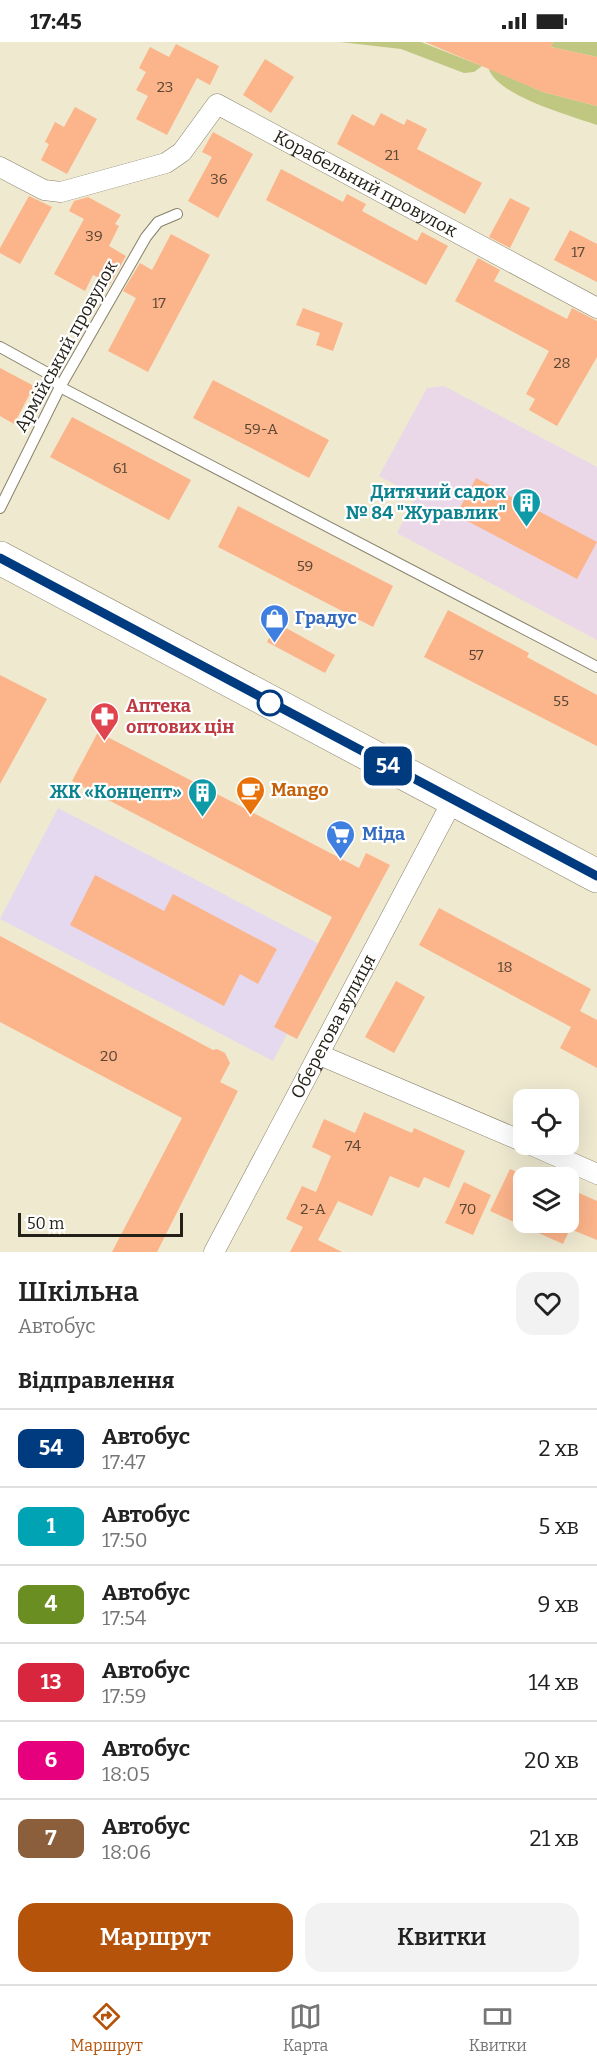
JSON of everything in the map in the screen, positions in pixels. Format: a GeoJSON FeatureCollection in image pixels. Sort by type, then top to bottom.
{"type":"FeatureCollection","features":[{"type":"Feature","properties":{"kind":"highway"},"geometry":{"type":"LineString","coordinates":[[0,558],[597,876]]}},
{"type":"Feature","properties":{"kind":"street","name":"Корабельний провулок"},"geometry":{"type":"LineString","coordinates":[[0,167],[44,190],[61,192],[166,163],[182,152],[217,104],[597,308]]}},
{"type":"Feature","properties":{"kind":"street","name":"Оберегова вулиця"},"geometry":{"type":"LineString","coordinates":[[214,1252],[453,800]]}},
{"type":"Feature","properties":{"kind":"street"},"geometry":{"type":"LineString","coordinates":[[320,1054],[513,1137]]}},
{"type":"Feature","properties":{"kind":"street"},"geometry":{"type":"LineString","coordinates":[[555,1155],[597,1174]]}},
{"type":"Feature","properties":{"kind":"lane","name":"Армійський провулок"},"geometry":{"type":"LineString","coordinates":[[0,508],[60,387],[151,229],[158,222],[177,214]]}},
{"type":"Feature","properties":{"kind":"lane"},"geometry":{"type":"LineString","coordinates":[[0,347],[49,374],[60,387],[597,667]]}},
{"type":"Feature","properties":{"kind":"shaded area"},"geometry":{"type":"Polygon","coordinates":[[[444,386],[597,467],[597,640],[397,533],[416,496],[379,476],[427,388],[444,386]]]}},
{"type":"Feature","properties":{"kind":"shaded area"},"geometry":{"type":"Polygon","coordinates":[[[58,808],[331,950],[273,1061],[0,919],[58,808]]]}},
{"type":"Feature","properties":{"kind":"green space"},"geometry":{"type":"Polygon","coordinates":[[[340,42],[421,42],[482,66],[474,72],[464,73],[401,49],[340,42]]]}},
{"type":"Feature","properties":{"kind":"green space"},"geometry":{"type":"Polygon","coordinates":[[[553,42],[597,42],[597,57],[551,47],[553,42]]]}},
{"type":"Feature","properties":{"kind":"green space"},"geometry":{"type":"Polygon","coordinates":[[[502,45],[497,72],[543,92],[597,106],[597,125],[521,97],[496,80],[489,70],[502,45]]]}},
{"type":"Feature","properties":{"kind":"building"},"geometry":{"type":"Polygon","coordinates":[[[425,42],[553,42],[551,47],[597,57],[597,106],[543,92],[425,42]]]}},
{"type":"Feature","properties":{"kind":"building"},"geometry":{"type":"Polygon","coordinates":[[[176,44],[219,66],[210,85],[197,78],[167,135],[136,119],[148,96],[136,90],[146,72],[139,68],[150,47],[169,57],[176,44]]]}},
{"type":"Feature","properties":{"kind":"building"},"geometry":{"type":"Polygon","coordinates":[[[265,59],[294,77],[271,113],[243,95],[265,59]]]}},
{"type":"Feature","properties":{"kind":"building"},"geometry":{"type":"Polygon","coordinates":[[[75,107],[97,119],[67,174],[41,160],[49,144],[45,142],[55,122],[64,127],[75,107]]]}},
{"type":"Feature","properties":{"kind":"building"},"geometry":{"type":"Polygon","coordinates":[[[381,113],[404,125],[407,119],[427,129],[417,149],[482,183],[465,214],[337,144],[352,114],[374,126],[381,113]]]}},
{"type":"Feature","properties":{"kind":"building"},"geometry":{"type":"Polygon","coordinates":[[[213,132],[253,154],[218,218],[188,201],[212,157],[202,152],[213,132]]]}},
{"type":"Feature","properties":{"kind":"building"},"geometry":{"type":"Polygon","coordinates":[[[281,169],[343,202],[347,194],[366,204],[362,211],[417,241],[422,232],[448,246],[426,285],[266,200],[281,169]]]}},
{"type":"Feature","properties":{"kind":"building"},"geometry":{"type":"Polygon","coordinates":[[[29,196],[52,207],[20,264],[0,253],[0,248],[29,196]]]}},
{"type":"Feature","properties":{"kind":"building"},"geometry":{"type":"Polygon","coordinates":[[[88,197],[121,215],[115,224],[119,226],[109,246],[126,256],[110,284],[93,275],[85,291],[54,274],[84,219],[69,211],[74,201],[88,197]]]}},
{"type":"Feature","properties":{"kind":"building"},"geometry":{"type":"Polygon","coordinates":[[[510,198],[530,208],[510,248],[489,237],[510,198]]]}},
{"type":"Feature","properties":{"kind":"building"},"geometry":{"type":"Polygon","coordinates":[[[570,230],[597,244],[597,282],[554,260],[570,230]]]}},
{"type":"Feature","properties":{"kind":"building"},"geometry":{"type":"Polygon","coordinates":[[[171,234],[210,255],[148,372],[108,351],[136,298],[123,291],[140,263],[152,270],[171,234]]]}},
{"type":"Feature","properties":{"kind":"building"},"geometry":{"type":"Polygon","coordinates":[[[478,258],[500,270],[494,281],[567,319],[572,308],[597,321],[597,357],[557,426],[529,410],[535,399],[526,394],[549,351],[455,301],[478,258]]]}},
{"type":"Feature","properties":{"kind":"building"},"geometry":{"type":"Polygon","coordinates":[[[303,308],[343,323],[333,351],[316,345],[320,333],[296,325],[303,308]]]}},
{"type":"Feature","properties":{"kind":"building"},"geometry":{"type":"Polygon","coordinates":[[[0,368],[34,386],[14,424],[0,416],[0,368]]]}},
{"type":"Feature","properties":{"kind":"building"},"geometry":{"type":"Polygon","coordinates":[[[213,380],[329,440],[309,478],[193,418],[213,380]]]}},
{"type":"Feature","properties":{"kind":"building"},"geometry":{"type":"Polygon","coordinates":[[[72,417],[191,480],[169,520],[50,457],[72,417]]]}},
{"type":"Feature","properties":{"kind":"building","name":"Дитячий садок № 84 \"Журавлик\""},"geometry":{"type":"Polygon","coordinates":[[[476,478],[597,542],[577,579],[456,515],[476,478]]]}},
{"type":"Feature","properties":{"kind":"building"},"geometry":{"type":"Polygon","coordinates":[[[238,506],[393,586],[373,627],[218,547],[238,506]]]}},
{"type":"Feature","properties":{"kind":"building"},"geometry":{"type":"Polygon","coordinates":[[[448,610],[529,653],[527,657],[597,695],[597,746],[424,657],[448,610]]]}},
{"type":"Feature","properties":{"kind":"building"},"geometry":{"type":"Polygon","coordinates":[[[277,623],[335,655],[325,673],[267,642],[277,623]]]}},
{"type":"Feature","properties":{"kind":"building"},"geometry":{"type":"Polygon","coordinates":[[[0,675],[47,699],[0,784],[0,675]]]}},
{"type":"Feature","properties":{"kind":"building","name":"ЖК «Концепт»"},"geometry":{"type":"Polygon","coordinates":[[[98,732],[359,868],[366,853],[390,865],[297,1039],[274,1027],[332,917],[72,781],[98,732]]]}},
{"type":"Feature","properties":{"kind":"building"},"geometry":{"type":"Polygon","coordinates":[[[95,875],[164,911],[173,894],[277,949],[258,984],[240,974],[224,1006],[70,925],[95,875]]]}},
{"type":"Feature","properties":{"kind":"building"},"geometry":{"type":"Polygon","coordinates":[[[439,908],[591,989],[580,1011],[597,1020],[597,1068],[560,1048],[571,1027],[419,945],[439,908]]]}},
{"type":"Feature","properties":{"kind":"building"},"geometry":{"type":"Polygon","coordinates":[[[0,936],[213,1050],[217,1049],[225,1053],[230,1063],[220,1082],[238,1091],[157,1252],[112,1252],[182,1118],[0,1022],[0,936]]]}},
{"type":"Feature","properties":{"kind":"building"},"geometry":{"type":"Polygon","coordinates":[[[396,981],[425,997],[394,1053],[365,1037],[396,981]]]}},
{"type":"Feature","properties":{"kind":"building"},"geometry":{"type":"Polygon","coordinates":[[[364,1112],[412,1133],[414,1128],[465,1151],[449,1188],[424,1177],[419,1188],[390,1176],[372,1216],[338,1201],[318,1240],[342,1252],[290,1252],[303,1227],[286,1219],[302,1186],[316,1192],[331,1156],[312,1147],[324,1119],[355,1133],[364,1112]]]}},
{"type":"Feature","properties":{"kind":"building"},"geometry":{"type":"Polygon","coordinates":[[[510,1169],[513,1170],[513,1221],[490,1211],[510,1169]]]}},
{"type":"Feature","properties":{"kind":"building"},"geometry":{"type":"Polygon","coordinates":[[[464,1182],[491,1195],[473,1235],[445,1223],[464,1182]]]}},
{"type":"Feature","properties":{"kind":"building"},"geometry":{"type":"Polygon","coordinates":[[[579,1193],[597,1201],[597,1240],[579,1233],[579,1193]]]}},
{"type":"Feature","properties":{"kind":"building"},"geometry":{"type":"Polygon","coordinates":[[[539,1233],[568,1233],[563,1244],[539,1233]]]}},
{"type":"Feature","properties":{"kind":"bus line","name":"54"},"geometry":{"type":"LineString","coordinates":[[0,558],[597,876]]}},
{"type":"Feature","properties":{"kind":"place","name":"Дитячий садок № 84 \"Журавлик\""},"geometry":{"type":"Point","coordinates":[527,528]}},
{"type":"Feature","properties":{"kind":"place","name":"Градус"},"geometry":{"type":"Point","coordinates":[274,644]}},
{"type":"Feature","properties":{"kind":"place","name":"Аптека оптових цін"},"geometry":{"type":"Point","coordinates":[105,742]}},
{"type":"Feature","properties":{"kind":"place","name":"Mango"},"geometry":{"type":"Point","coordinates":[250,816]}},
{"type":"Feature","properties":{"kind":"place","name":"ЖК «Концепт»"},"geometry":{"type":"Point","coordinates":[203,818]}},
{"type":"Feature","properties":{"kind":"place","name":"Міда"},"geometry":{"type":"Point","coordinates":[341,860]}}]}
